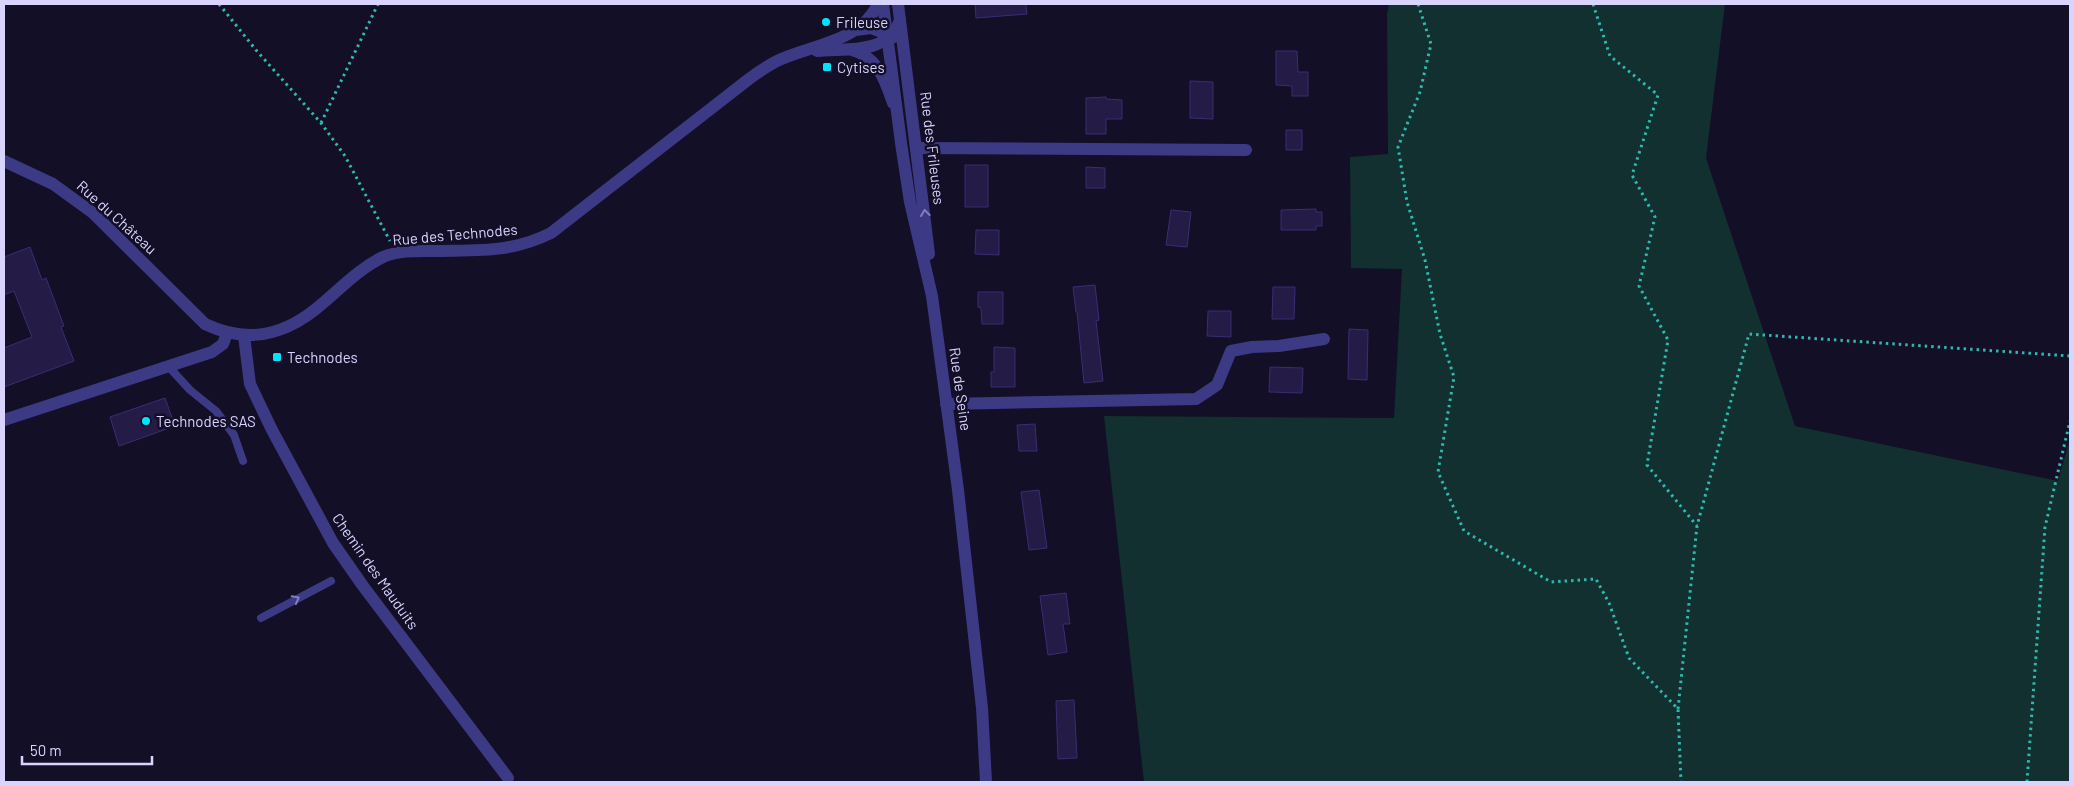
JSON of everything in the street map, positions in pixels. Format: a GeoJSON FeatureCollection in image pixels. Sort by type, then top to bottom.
{"type":"FeatureCollection","features":[{"type":"Feature","properties":{"kind":"street","name":"Rue des Technodes"},"geometry":{"type":"LineString","coordinates":[[175,294],[204,324],[227,333],[244,336],[266,334],[295,324],[310,315],[356,274],[384,257],[417,251],[506,249],[521,246],[542,237],[574,217],[748,79],[775,62],[805,52],[851,32],[870,17],[878,4]]}},
{"type":"Feature","properties":{"kind":"street","name":"Rue de Seine"},"geometry":{"type":"LineString","coordinates":[[883,4],[889,36],[897,117],[910,202],[932,296],[982,708],[986,782]]}},
{"type":"Feature","properties":{"kind":"street","name":"Rue des Frileuses"},"geometry":{"type":"LineString","coordinates":[[898,4],[917,148],[932,296]]}},
{"type":"Feature","properties":{"kind":"street"},"geometry":{"type":"LineString","coordinates":[[889,36],[900,20]]}},
{"type":"Feature","properties":{"kind":"street"},"geometry":{"type":"LineString","coordinates":[[851,32],[872,28],[904,46]]}},
{"type":"Feature","properties":{"kind":"street","name":"Rue des Technodes"},"geometry":{"type":"LineString","coordinates":[[805,52],[872,46],[889,36]]}},
{"type":"Feature","properties":{"kind":"street"},"geometry":{"type":"LineString","coordinates":[[842,49],[862,54],[877,66],[885,79],[897,117]]}},
{"type":"Feature","properties":{"kind":"street"},"geometry":{"type":"LineString","coordinates":[[917,148],[1246,150]]}},
{"type":"Feature","properties":{"kind":"street","name":"Rue du Château"},"geometry":{"type":"LineString","coordinates":[[4,161],[29,171],[73,198],[93,213],[175,294]]}},
{"type":"Feature","properties":{"kind":"street"},"geometry":{"type":"LineString","coordinates":[[4,420],[219,348],[226,340],[227,333]]}},
{"type":"Feature","properties":{"kind":"street","name":"Chemin des Mauduits"},"geometry":{"type":"LineString","coordinates":[[244,336],[250,384],[272,430],[333,543],[363,586],[508,778]]}},
{"type":"Feature","properties":{"kind":"street"},"geometry":{"type":"LineString","coordinates":[[946,404],[1196,399],[1217,386],[1231,350],[1279,346],[1324,339]]}},
{"type":"Feature","properties":{"kind":"lane"},"geometry":{"type":"LineString","coordinates":[[168,366],[190,390],[216,411],[234,435],[243,461]]}},
{"type":"Feature","properties":{"kind":"lane"},"geometry":{"type":"LineString","coordinates":[[261,618],[331,581]]}},
{"type":"Feature","properties":{"kind":"path"},"geometry":{"type":"LineString","coordinates":[[219,4],[256,50],[321,123],[345,156],[395,254]]}},
{"type":"Feature","properties":{"kind":"path"},"geometry":{"type":"LineString","coordinates":[[321,123],[378,4]]}},
{"type":"Feature","properties":{"kind":"path"},"geometry":{"type":"LineString","coordinates":[[1418,4],[1431,44],[1420,92],[1398,147],[1407,202],[1425,260],[1440,334],[1454,378],[1438,472],[1464,531],[1551,582],[1596,579],[1609,603],[1629,658],[1678,709]]}},
{"type":"Feature","properties":{"kind":"path"},"geometry":{"type":"LineString","coordinates":[[1593,4],[1610,56],[1658,95],[1632,175],[1655,217],[1639,286],[1668,340],[1646,465],[1697,526]]}},
{"type":"Feature","properties":{"kind":"path"},"geometry":{"type":"LineString","coordinates":[[1681,782],[1678,709],[1697,526],[1749,334],[2070,356]]}},
{"type":"Feature","properties":{"kind":"path"},"geometry":{"type":"LineString","coordinates":[[2027,782],[2045,527],[2070,421]]}},
{"type":"Feature","properties":{"kind":"green space"},"geometry":{"type":"Polygon","coordinates":[[[1389,4],[1725,4],[1706,158],[1795,426],[2058,481],[2070,438],[2070,782],[1144,782],[1104,416],[1394,418],[1402,269],[1351,268],[1350,157],[1388,154],[1387,14],[1389,4]]]}},
{"type":"Feature","properties":{"kind":"building"},"geometry":{"type":"Polygon","coordinates":[[[975,4],[1026,4],[1027,14],[976,18],[975,4]]]}},
{"type":"Feature","properties":{"kind":"building"},"geometry":{"type":"Polygon","coordinates":[[[1276,51],[1297,51],[1298,72],[1308,72],[1308,96],[1292,96],[1292,86],[1276,85],[1276,51]]]}},
{"type":"Feature","properties":{"kind":"building"},"geometry":{"type":"Polygon","coordinates":[[[1190,81],[1213,82],[1213,119],[1190,118],[1190,81]]]}},
{"type":"Feature","properties":{"kind":"building"},"geometry":{"type":"Polygon","coordinates":[[[1106,97],[1106,99],[1122,100],[1122,119],[1106,119],[1106,134],[1086,134],[1086,98],[1106,97]]]}},
{"type":"Feature","properties":{"kind":"building"},"geometry":{"type":"Polygon","coordinates":[[[1286,130],[1302,130],[1302,150],[1286,150],[1286,130]]]}},
{"type":"Feature","properties":{"kind":"building"},"geometry":{"type":"Polygon","coordinates":[[[965,165],[988,165],[988,207],[965,207],[965,165]]]}},
{"type":"Feature","properties":{"kind":"building"},"geometry":{"type":"Polygon","coordinates":[[[1086,167],[1105,168],[1105,188],[1086,188],[1086,167]]]}},
{"type":"Feature","properties":{"kind":"building"},"geometry":{"type":"Polygon","coordinates":[[[1316,209],[1316,212],[1322,212],[1322,226],[1316,226],[1316,230],[1281,230],[1281,210],[1316,209]]]}},
{"type":"Feature","properties":{"kind":"building"},"geometry":{"type":"Polygon","coordinates":[[[1171,210],[1191,212],[1187,247],[1166,245],[1171,210]]]}},
{"type":"Feature","properties":{"kind":"building"},"geometry":{"type":"Polygon","coordinates":[[[976,230],[999,230],[999,255],[975,254],[976,230]]]}},
{"type":"Feature","properties":{"kind":"building"},"geometry":{"type":"Polygon","coordinates":[[[30,247],[42,280],[46,278],[64,326],[61,327],[74,361],[4,387],[4,348],[32,337],[14,291],[4,295],[4,257],[30,247]]]}},
{"type":"Feature","properties":{"kind":"building"},"geometry":{"type":"Polygon","coordinates":[[[1095,285],[1099,320],[1096,321],[1103,381],[1084,383],[1073,287],[1095,285]]]}},
{"type":"Feature","properties":{"kind":"building"},"geometry":{"type":"Polygon","coordinates":[[[1273,287],[1295,287],[1294,319],[1272,319],[1273,287]]]}},
{"type":"Feature","properties":{"kind":"building"},"geometry":{"type":"Polygon","coordinates":[[[978,292],[1003,292],[1003,324],[982,324],[981,308],[978,307],[978,292]]]}},
{"type":"Feature","properties":{"kind":"building"},"geometry":{"type":"Polygon","coordinates":[[[1208,311],[1231,311],[1231,337],[1207,336],[1208,311]]]}},
{"type":"Feature","properties":{"kind":"building"},"geometry":{"type":"Polygon","coordinates":[[[1349,329],[1368,330],[1367,380],[1348,379],[1349,329]]]}},
{"type":"Feature","properties":{"kind":"building"},"geometry":{"type":"Polygon","coordinates":[[[994,347],[1015,348],[1015,387],[991,387],[991,372],[994,372],[994,347]]]}},
{"type":"Feature","properties":{"kind":"building"},"geometry":{"type":"Polygon","coordinates":[[[1270,367],[1303,368],[1302,393],[1269,392],[1270,367]]]}},
{"type":"Feature","properties":{"kind":"building","name":"Technodes SAS"},"geometry":{"type":"Polygon","coordinates":[[[165,398],[175,426],[119,446],[110,417],[165,398]]]}},
{"type":"Feature","properties":{"kind":"building"},"geometry":{"type":"Polygon","coordinates":[[[1035,424],[1037,451],[1019,451],[1017,425],[1035,424]]]}},
{"type":"Feature","properties":{"kind":"building"},"geometry":{"type":"Polygon","coordinates":[[[1039,490],[1047,548],[1029,550],[1021,492],[1039,490]]]}},
{"type":"Feature","properties":{"kind":"building"},"geometry":{"type":"Polygon","coordinates":[[[1066,593],[1070,624],[1063,624],[1067,652],[1048,655],[1040,596],[1066,593]]]}},
{"type":"Feature","properties":{"kind":"building"},"geometry":{"type":"Polygon","coordinates":[[[1074,700],[1077,758],[1058,759],[1056,701],[1074,700]]]}},
{"type":"Feature","properties":{"kind":"place","name":"Frileuse"},"geometry":{"type":"Point","coordinates":[826,22]}},
{"type":"Feature","properties":{"kind":"place","name":"Cytises"},"geometry":{"type":"Point","coordinates":[827,67]}},
{"type":"Feature","properties":{"kind":"place","name":"Technodes"},"geometry":{"type":"Point","coordinates":[277,357]}},
{"type":"Feature","properties":{"kind":"place","name":"Technodes SAS"},"geometry":{"type":"Point","coordinates":[146,421]}}]}
